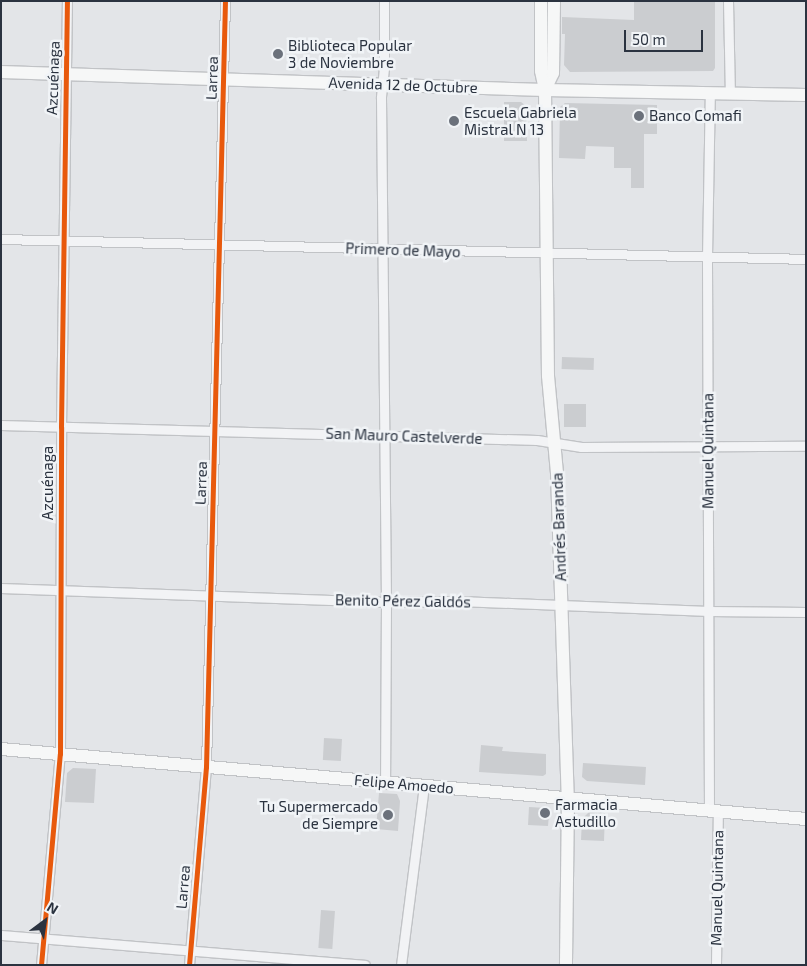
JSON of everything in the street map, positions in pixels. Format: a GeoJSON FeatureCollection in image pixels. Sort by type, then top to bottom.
{"type":"FeatureCollection","features":[{"type":"Feature","properties":{"kind":"main road","name":"Andrés Baranda"},"geometry":{"type":"LineString","coordinates":[[541,1],[540,71],[545,90],[548,376],[554,443],[562,606],[568,798],[566,965]]}},
{"type":"Feature","properties":{"kind":"main road","name":"Andrés Baranda"},"geometry":{"type":"LineString","coordinates":[[545,90],[553,74],[554,1]]}},
{"type":"Feature","properties":{"kind":"main road","name":"Avenida 12 de Octubre"},"geometry":{"type":"LineString","coordinates":[[1,72],[545,90],[806,95]]}},
{"type":"Feature","properties":{"kind":"main road","name":"Felipe Amoedo"},"geometry":{"type":"LineString","coordinates":[[1,750],[806,818]]}},
{"type":"Feature","properties":{"kind":"street","name":"Azcuénaga"},"geometry":{"type":"LineString","coordinates":[[41,965],[60,754],[61,426],[67,1]]}},
{"type":"Feature","properties":{"kind":"street","name":"Larrea"},"geometry":{"type":"LineString","coordinates":[[188,965],[206,767],[225,79],[225,1]]}},
{"type":"Feature","properties":{"kind":"street"},"geometry":{"type":"LineString","coordinates":[[384,1],[382,249],[386,602],[385,782]]}},
{"type":"Feature","properties":{"kind":"street"},"geometry":{"type":"LineString","coordinates":[[728,1],[730,93]]}},
{"type":"Feature","properties":{"kind":"street","name":"Manuel Quintana"},"geometry":{"type":"LineString","coordinates":[[710,93],[708,257],[709,611],[716,965]]}},
{"type":"Feature","properties":{"kind":"street","name":"Primero de Mayo"},"geometry":{"type":"LineString","coordinates":[[1,239],[220,246],[806,259]]}},
{"type":"Feature","properties":{"kind":"street","name":"San Mauro Castelverde"},"geometry":{"type":"LineString","coordinates":[[1,425],[537,440],[581,447],[806,446]]}},
{"type":"Feature","properties":{"kind":"street","name":"Benito Pérez Galdós"},"geometry":{"type":"LineString","coordinates":[[1,588],[386,602],[459,601],[709,611],[806,612]]}},
{"type":"Feature","properties":{"kind":"street"},"geometry":{"type":"LineString","coordinates":[[401,965],[424,786]]}},
{"type":"Feature","properties":{"kind":"street"},"geometry":{"type":"LineString","coordinates":[[1,935],[365,965]]}},
{"type":"Feature","properties":{"kind":"building"},"geometry":{"type":"Polygon","coordinates":[[[634,1],[715,2],[715,68],[713,71],[570,72],[564,65],[565,34],[562,34],[562,17],[634,20],[634,1]]]}},
{"type":"Feature","properties":{"kind":"building"},"geometry":{"type":"Polygon","coordinates":[[[504,102],[521,102],[526,106],[527,141],[504,141],[504,102]]]}},
{"type":"Feature","properties":{"kind":"building"},"geometry":{"type":"Polygon","coordinates":[[[565,103],[657,105],[657,134],[644,134],[644,188],[631,188],[631,168],[614,168],[614,147],[586,146],[585,159],[559,158],[560,107],[565,103]]]}},
{"type":"Feature","properties":{"kind":"building"},"geometry":{"type":"Polygon","coordinates":[[[562,357],[594,358],[594,370],[562,369],[562,357]]]}},
{"type":"Feature","properties":{"kind":"building"},"geometry":{"type":"Polygon","coordinates":[[[564,404],[586,404],[586,427],[564,427],[564,404]]]}},
{"type":"Feature","properties":{"kind":"building"},"geometry":{"type":"Polygon","coordinates":[[[324,738],[342,739],[341,761],[323,760],[324,738]]]}},
{"type":"Feature","properties":{"kind":"building"},"geometry":{"type":"Polygon","coordinates":[[[481,745],[503,747],[502,751],[546,754],[546,774],[543,776],[479,772],[481,745]]]}},
{"type":"Feature","properties":{"kind":"building"},"geometry":{"type":"Polygon","coordinates":[[[583,763],[646,767],[645,785],[587,781],[582,777],[583,763]]]}},
{"type":"Feature","properties":{"kind":"building"},"geometry":{"type":"Polygon","coordinates":[[[73,768],[96,769],[94,803],[65,802],[67,773],[73,768]]]}},
{"type":"Feature","properties":{"kind":"building","name":"Tu Supermercado de Siempre"},"geometry":{"type":"Polygon","coordinates":[[[379,793],[397,794],[400,801],[398,831],[376,829],[379,793]]]}},
{"type":"Feature","properties":{"kind":"building"},"geometry":{"type":"Polygon","coordinates":[[[529,807],[546,808],[549,814],[548,826],[528,825],[529,807]]]}},
{"type":"Feature","properties":{"kind":"building"},"geometry":{"type":"Polygon","coordinates":[[[589,812],[605,813],[604,841],[581,840],[582,819],[589,812]]]}},
{"type":"Feature","properties":{"kind":"building"},"geometry":{"type":"Polygon","coordinates":[[[321,910],[335,911],[332,949],[318,948],[321,910]]]}},
{"type":"Feature","properties":{"kind":"cycle path"},"geometry":{"type":"LineString","coordinates":[[41,965],[60,754],[61,427],[67,1]]}},
{"type":"Feature","properties":{"kind":"cycle path"},"geometry":{"type":"LineString","coordinates":[[189,965],[206,767],[225,1]]}},
{"type":"Feature","properties":{"kind":"place","name":"Biblioteca Popular 3 de Noviembre"},"geometry":{"type":"Point","coordinates":[278,54]}},
{"type":"Feature","properties":{"kind":"place","name":"Banco Comafi"},"geometry":{"type":"Point","coordinates":[639,116]}},
{"type":"Feature","properties":{"kind":"place","name":"Escuela Gabriela Mistral N 13"},"geometry":{"type":"Point","coordinates":[454,121]}},
{"type":"Feature","properties":{"kind":"place","name":"Farmacia Astudillo"},"geometry":{"type":"Point","coordinates":[545,813]}},
{"type":"Feature","properties":{"kind":"place","name":"Tu Supermercado de Siempre"},"geometry":{"type":"Point","coordinates":[388,815]}}]}
